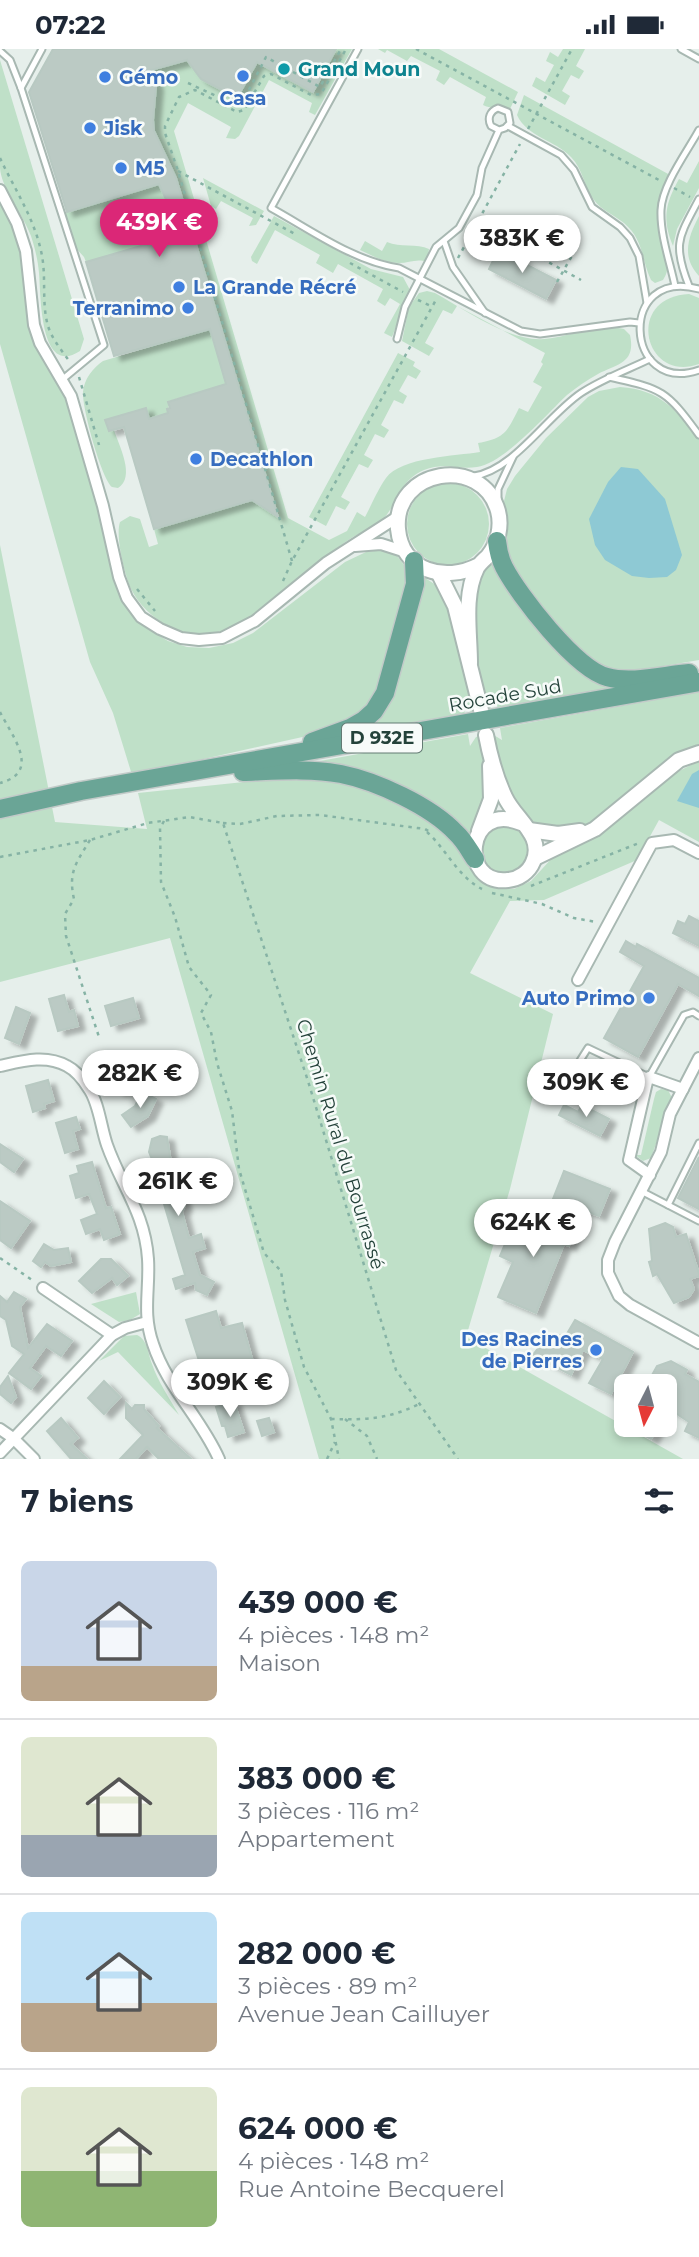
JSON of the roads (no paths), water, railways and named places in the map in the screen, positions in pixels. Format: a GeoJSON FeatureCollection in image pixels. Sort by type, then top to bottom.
{"type":"FeatureCollection","features":[{"type":"Feature","properties":{"kind":"main road"},"geometry":{"type":"LineString","coordinates":[[497,541],[504,567],[520,592],[533,610],[590,670],[608,678],[631,679],[699,672]]}},
{"type":"Feature","properties":{"kind":"main road"},"geometry":{"type":"LineString","coordinates":[[268,758],[350,729],[374,711],[385,693],[415,584],[410,557]]}},
{"type":"Feature","properties":{"kind":"main road","name":"Rocade Sud"},"geometry":{"type":"LineString","coordinates":[[0,809],[112,785],[699,682]]}},
{"type":"Feature","properties":{"kind":"main road"},"geometry":{"type":"LineString","coordinates":[[142,780],[287,770],[340,774],[372,783],[423,807],[455,831],[475,859]]}},
{"type":"Feature","properties":{"kind":"street"},"geometry":{"type":"LineString","coordinates":[[0,190],[17,222],[26,251],[37,334],[71,396],[103,506],[118,577],[127,598],[141,617],[181,638],[222,638],[255,621],[326,563],[399,516]]}},
{"type":"Feature","properties":{"kind":"street"},"geometry":{"type":"LineString","coordinates":[[349,547],[381,544],[439,574],[466,572],[479,565],[497,541],[500,526],[498,511],[486,491],[467,477],[455,474],[442,474],[418,484],[409,493],[399,516],[401,540],[410,557]]}},
{"type":"Feature","properties":{"kind":"street"},"geometry":{"type":"LineString","coordinates":[[470,663],[470,594],[479,565]]}},
{"type":"Feature","properties":{"kind":"street"},"geometry":{"type":"LineString","coordinates":[[439,574],[455,606],[481,710]]}},
{"type":"Feature","properties":{"kind":"street"},"geometry":{"type":"LineString","coordinates":[[486,735],[505,798],[525,826],[536,848],[535,858],[524,874],[505,881],[486,875],[475,859],[474,851],[491,799],[489,750]]}},
{"type":"Feature","properties":{"kind":"street"},"geometry":{"type":"LineString","coordinates":[[535,858],[595,829],[679,761],[699,753]]}},
{"type":"Feature","properties":{"kind":"street"},"geometry":{"type":"LineString","coordinates":[[478,834],[493,821],[512,819],[525,826],[558,834],[595,829]]}},
{"type":"Feature","properties":{"kind":"street"},"geometry":{"type":"LineString","coordinates":[[578,980],[652,843],[674,840],[699,853]]}},
{"type":"Feature","properties":{"kind":"street"},"geometry":{"type":"LineString","coordinates":[[699,1058],[670,1114],[661,1151],[608,1260],[608,1273],[619,1296],[630,1305],[699,1343]]}},
{"type":"Feature","properties":{"kind":"street"},"geometry":{"type":"LineString","coordinates":[[0,1066],[52,1059],[70,1067],[91,1090],[108,1147],[143,1225],[148,1260],[146,1296],[152,1342],[164,1373],[213,1445],[219,1459]]}},
{"type":"Feature","properties":{"kind":"street"},"geometry":{"type":"LineString","coordinates":[[650,1175],[629,1160],[649,1077],[683,1089]]}},
{"type":"Feature","properties":{"kind":"street"},"geometry":{"type":"LineString","coordinates":[[43,1288],[112,1335]]}},
{"type":"Feature","properties":{"kind":"street"},"geometry":{"type":"LineString","coordinates":[[0,1453],[112,1335],[125,1328],[148,1322]]}},
{"type":"Feature","properties":{"kind":"street"},"geometry":{"type":"LineString","coordinates":[[0,1429],[34,1459]]}},
{"type":"Feature","properties":{"kind":"lane"},"geometry":{"type":"LineString","coordinates":[[21,87],[41,49]]}},
{"type":"Feature","properties":{"kind":"lane"},"geometry":{"type":"LineString","coordinates":[[358,49],[271,208],[358,255],[379,265],[399,268],[511,327],[530,333],[639,323]]}},
{"type":"Feature","properties":{"kind":"lane"},"geometry":{"type":"LineString","coordinates":[[681,49],[699,59]]}},
{"type":"Feature","properties":{"kind":"lane"},"geometry":{"type":"LineString","coordinates":[[0,51],[10,60],[21,87],[104,345],[63,379]]}},
{"type":"Feature","properties":{"kind":"lane"},"geometry":{"type":"LineString","coordinates":[[397,339],[405,307],[436,247],[459,228],[477,195],[482,168],[499,130],[508,126],[511,119],[502,109],[495,110],[490,115],[489,122],[493,128],[499,130]]}},
{"type":"Feature","properties":{"kind":"lane"},"geometry":{"type":"LineString","coordinates":[[508,126],[561,155],[574,170],[592,207],[620,227],[630,238],[639,256],[647,303]]}},
{"type":"Feature","properties":{"kind":"lane"},"geometry":{"type":"LineString","coordinates":[[675,286],[661,224],[661,207],[668,185],[699,130]]}},
{"type":"Feature","properties":{"kind":"lane"},"geometry":{"type":"LineString","coordinates":[[689,286],[681,264],[680,235],[698,200]]}},
{"type":"Feature","properties":{"kind":"lane"},"geometry":{"type":"LineString","coordinates":[[444,241],[453,267],[487,315]]}},
{"type":"Feature","properties":{"kind":"lane"},"geometry":{"type":"LineString","coordinates":[[699,289],[689,286],[664,289],[647,303],[639,323],[641,343],[650,359],[658,366],[676,373],[699,370]]}},
{"type":"Feature","properties":{"kind":"lane"},"geometry":{"type":"LineString","coordinates":[[467,477],[487,474],[515,454],[560,409],[581,393],[650,359]]}},
{"type":"Feature","properties":{"kind":"lane"},"geometry":{"type":"LineString","coordinates":[[609,377],[660,391],[675,402],[699,435]]}},
{"type":"Feature","properties":{"kind":"lane"},"geometry":{"type":"LineString","coordinates":[[498,511],[498,489],[515,454]]}},
{"type":"Feature","properties":{"kind":"lane"},"geometry":{"type":"LineString","coordinates":[[576,1067],[588,1048],[649,1077],[684,1015],[693,1012],[699,1016]]}},
{"type":"Feature","properties":{"kind":"lane"},"geometry":{"type":"LineString","coordinates":[[668,1205],[699,1143]]}},
{"type":"Feature","properties":{"kind":"lane"},"geometry":{"type":"LineString","coordinates":[[641,1191],[699,1221]]}},
{"type":"Feature","properties":{"kind":"water"},"geometry":{"type":"Polygon","coordinates":[[[621,467],[638,469],[665,499],[682,555],[676,570],[667,577],[632,576],[605,560],[595,545],[589,519],[608,482],[621,467]]]}},
{"type":"Feature","properties":{"kind":"water"},"geometry":{"type":"Polygon","coordinates":[[[699,770],[699,808],[677,801],[692,774],[699,770]]]}},
{"type":"Feature","properties":{"kind":"place","name":"Grand Moun"},"geometry":{"type":"Point","coordinates":[284,69]}},
{"type":"Feature","properties":{"kind":"place","name":"Casa"},"geometry":{"type":"Point","coordinates":[243,76]}},
{"type":"Feature","properties":{"kind":"place","name":"Gémo"},"geometry":{"type":"Point","coordinates":[105,77]}},
{"type":"Feature","properties":{"kind":"place","name":"Jisk"},"geometry":{"type":"Point","coordinates":[90,128]}},
{"type":"Feature","properties":{"kind":"place","name":"M5"},"geometry":{"type":"Point","coordinates":[121,168]}},
{"type":"Feature","properties":{"kind":"place","name":"La Grande Récré"},"geometry":{"type":"Point","coordinates":[179,287]}},
{"type":"Feature","properties":{"kind":"place","name":"Terranimo"},"geometry":{"type":"Point","coordinates":[188,308]}},
{"type":"Feature","properties":{"kind":"place","name":"Decathlon"},"geometry":{"type":"Point","coordinates":[196,459]}},
{"type":"Feature","properties":{"kind":"place","name":"Auto Primo"},"geometry":{"type":"Point","coordinates":[649,998]}},
{"type":"Feature","properties":{"kind":"place","name":"Des Racines de Pierres"},"geometry":{"type":"Point","coordinates":[596,1350]}}]}
